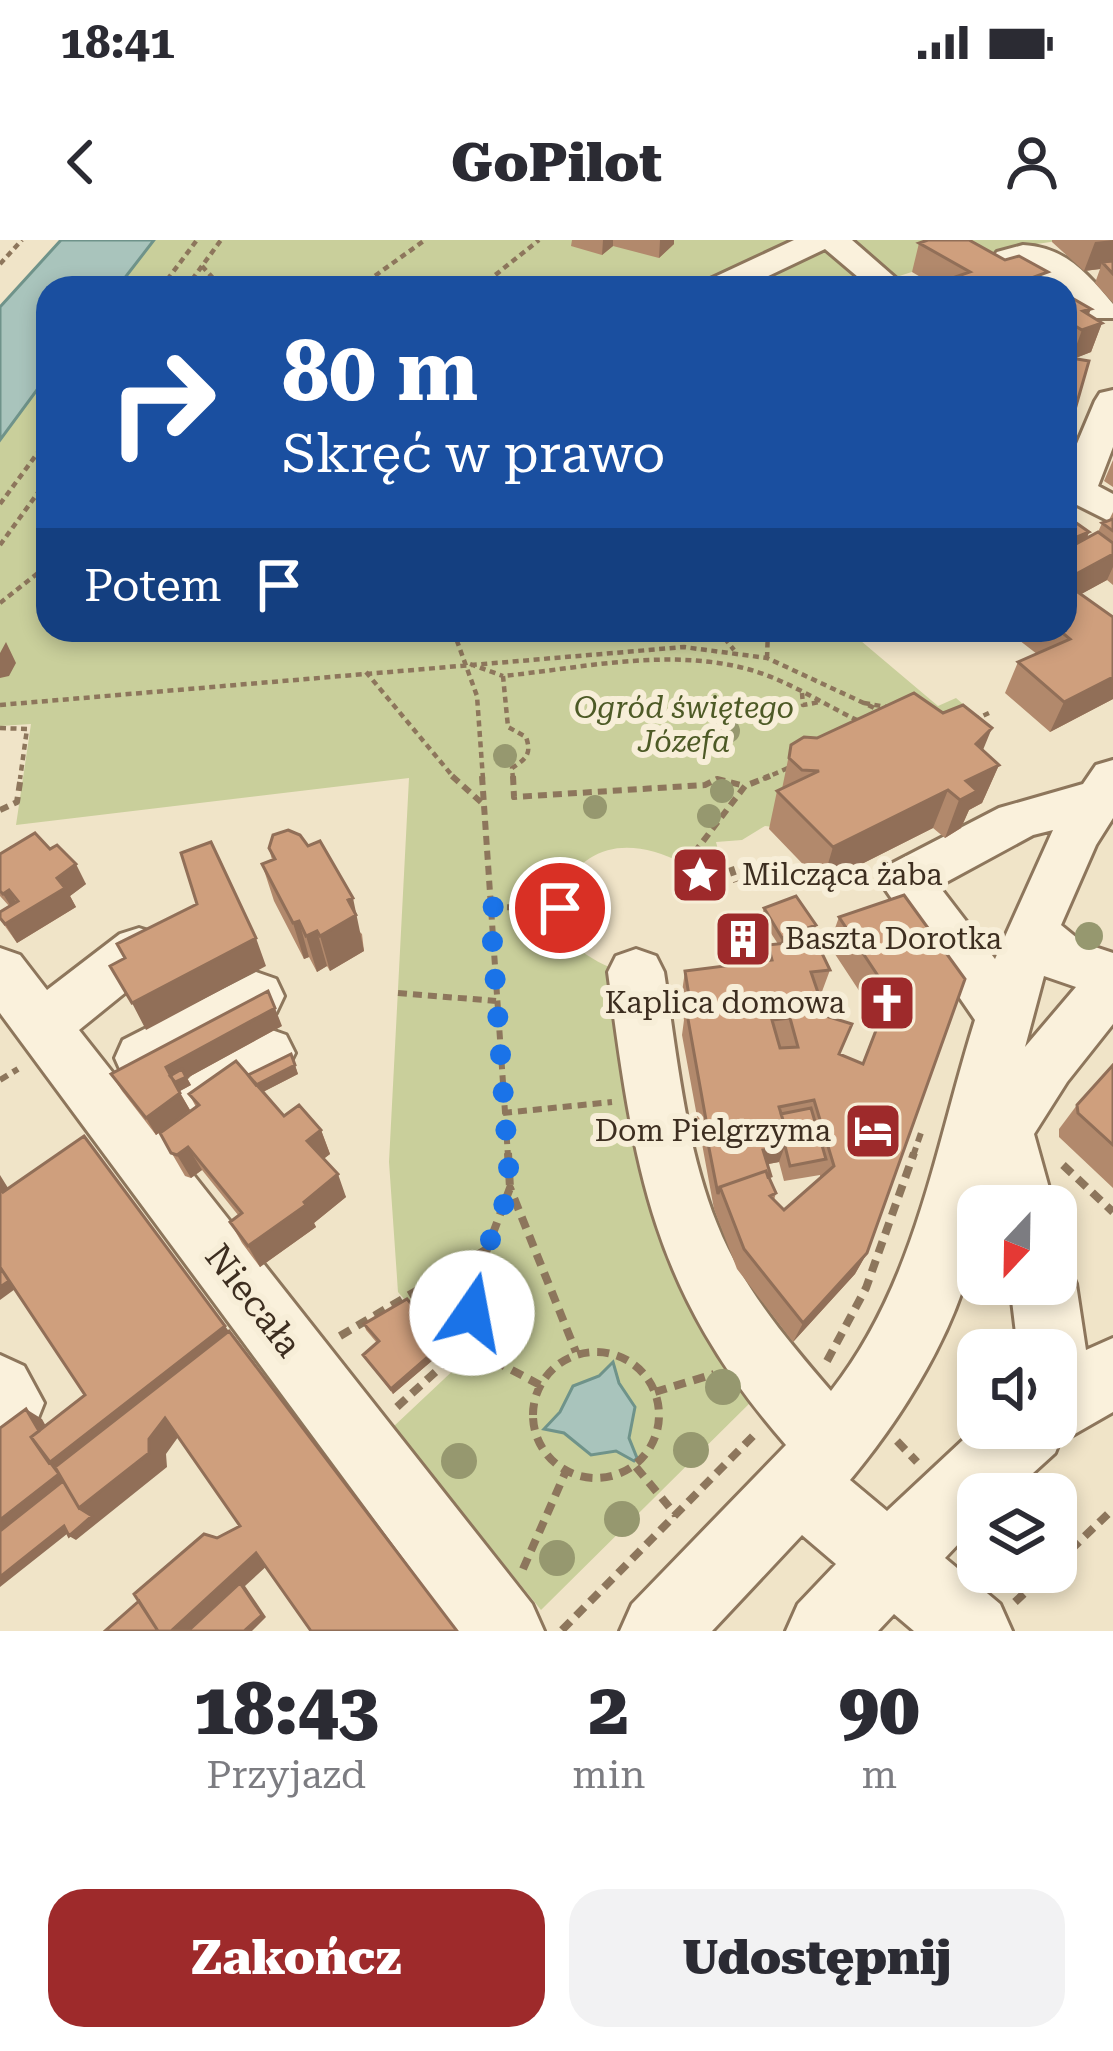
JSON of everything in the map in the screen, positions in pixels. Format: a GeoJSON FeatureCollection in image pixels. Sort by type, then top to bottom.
{"type":"FeatureCollection","features":[{"type":"Feature","properties":{"kind":"street"},"geometry":{"type":"LineString","coordinates":[[729,276],[819,240]]}},
{"type":"Feature","properties":{"kind":"street"},"geometry":{"type":"LineString","coordinates":[[833,240],[876,276]]}},
{"type":"Feature","properties":{"kind":"street"},"geometry":{"type":"LineString","coordinates":[[1031,276],[1006,262],[1037,247],[1070,276]]}},
{"type":"Feature","properties":{"kind":"street"},"geometry":{"type":"LineString","coordinates":[[1077,283],[1107,315]]}},
{"type":"Feature","properties":{"kind":"street"},"geometry":{"type":"LineString","coordinates":[[1077,300],[1107,315]]}},
{"type":"Feature","properties":{"kind":"street"},"geometry":{"type":"LineString","coordinates":[[1113,401],[1078,490],[1113,511]]}},
{"type":"Feature","properties":{"kind":"street"},"geometry":{"type":"LineString","coordinates":[[659,1631],[893,1363],[954,1274],[1012,1093],[1033,933],[1067,848],[1105,789]]}},
{"type":"Feature","properties":{"kind":"street"},"geometry":{"type":"LineString","coordinates":[[1020,1185],[1012,1093],[904,880],[1008,824],[1105,789]]}},
{"type":"Feature","properties":{"kind":"street"},"geometry":{"type":"LineString","coordinates":[[1012,1093],[1046,1064],[1113,979],[1064,960],[1033,933]]}},
{"type":"Feature","properties":{"kind":"street"},"geometry":{"type":"LineString","coordinates":[[42,1027],[139,950]]}},
{"type":"Feature","properties":{"kind":"street","name":"Niecała"},"geometry":{"type":"LineString","coordinates":[[0,971],[42,1027],[111,1137],[512,1606]]}},
{"type":"Feature","properties":{"kind":"street"},"geometry":{"type":"LineString","coordinates":[[636,973],[656,1097],[686,1229],[730,1311],[827,1440],[892,1560],[991,1620]]}},
{"type":"Feature","properties":{"kind":"street"},"geometry":{"type":"LineString","coordinates":[[261,1025],[230,1077],[111,1137],[261,1025]]}},
{"type":"Feature","properties":{"kind":"street"},"geometry":{"type":"LineString","coordinates":[[1077,1395],[1113,1372]]}},
{"type":"Feature","properties":{"kind":"street"},"geometry":{"type":"LineString","coordinates":[[825,1631],[952,1497],[1006,1449]]}},
{"type":"Feature","properties":{"kind":"path"},"geometry":{"type":"LineString","coordinates":[[0,264],[22,240]]}},
{"type":"Feature","properties":{"kind":"path"},"geometry":{"type":"LineString","coordinates":[[170,276],[197,240]]}},
{"type":"Feature","properties":{"kind":"path"},"geometry":{"type":"LineString","coordinates":[[194,276],[221,240]]}},
{"type":"Feature","properties":{"kind":"path"},"geometry":{"type":"LineString","coordinates":[[374,276],[424,240]]}},
{"type":"Feature","properties":{"kind":"path"},"geometry":{"type":"LineString","coordinates":[[494,276],[539,240]]}},
{"type":"Feature","properties":{"kind":"path"},"geometry":{"type":"LineString","coordinates":[[202,266],[211,276]]}},
{"type":"Feature","properties":{"kind":"path"},"geometry":{"type":"LineString","coordinates":[[0,503],[36,455]]}},
{"type":"Feature","properties":{"kind":"path"},"geometry":{"type":"LineString","coordinates":[[0,545],[36,496]]}},
{"type":"Feature","properties":{"kind":"path"},"geometry":{"type":"LineString","coordinates":[[0,603],[36,574]]}},
{"type":"Feature","properties":{"kind":"path"},"geometry":{"type":"LineString","coordinates":[[457,642],[476,696],[510,1188],[576,1352]]}},
{"type":"Feature","properties":{"kind":"path"},"geometry":{"type":"LineString","coordinates":[[728,642],[734,650]]}},
{"type":"Feature","properties":{"kind":"path"},"geometry":{"type":"LineString","coordinates":[[766,658],[770,642]]}},
{"type":"Feature","properties":{"kind":"path"},"geometry":{"type":"LineString","coordinates":[[0,705],[662,647],[734,650],[766,658],[901,718]]}},
{"type":"Feature","properties":{"kind":"path"},"geometry":{"type":"LineString","coordinates":[[467,663],[503,676],[706,662],[753,671],[873,728]]}},
{"type":"Feature","properties":{"kind":"path"},"geometry":{"type":"LineString","coordinates":[[366,672],[442,766],[483,804]]}},
{"type":"Feature","properties":{"kind":"path"},"geometry":{"type":"LineString","coordinates":[[503,676],[508,727],[526,736],[530,748],[526,759],[512,768],[514,797],[705,785],[717,779],[745,786]]}},
{"type":"Feature","properties":{"kind":"path"},"geometry":{"type":"LineString","coordinates":[[861,703],[896,708]]}},
{"type":"Feature","properties":{"kind":"path"},"geometry":{"type":"LineString","coordinates":[[966,724],[991,712]]}},
{"type":"Feature","properties":{"kind":"path"},"geometry":{"type":"LineString","coordinates":[[0,728],[27,729],[16,802],[0,810]]}},
{"type":"Feature","properties":{"kind":"path"},"geometry":{"type":"LineString","coordinates":[[685,865],[745,786],[800,763]]}},
{"type":"Feature","properties":{"kind":"path"},"geometry":{"type":"LineString","coordinates":[[731,867],[736,882]]}},
{"type":"Feature","properties":{"kind":"path"},"geometry":{"type":"LineString","coordinates":[[490,907],[560,908]]}},
{"type":"Feature","properties":{"kind":"path"},"geometry":{"type":"LineString","coordinates":[[398,993],[496,1001]]}},
{"type":"Feature","properties":{"kind":"path"},"geometry":{"type":"LineString","coordinates":[[1012,1093],[1113,1212]]}},
{"type":"Feature","properties":{"kind":"path"},"geometry":{"type":"LineString","coordinates":[[502,1113],[656,1097]]}},
{"type":"Feature","properties":{"kind":"path"},"geometry":{"type":"LineString","coordinates":[[827,1440],[821,1371],[866,1288],[927,1115]]}},
{"type":"Feature","properties":{"kind":"path"},"geometry":{"type":"LineString","coordinates":[[395,1409],[465,1345],[487,1249],[510,1188]]}},
{"type":"Feature","properties":{"kind":"path"},"geometry":{"type":"LineString","coordinates":[[336,1339],[487,1249]]}},
{"type":"Feature","properties":{"kind":"path"},"geometry":{"type":"LineString","coordinates":[[465,1345],[540,1385]]}},
{"type":"Feature","properties":{"kind":"path"},"geometry":{"type":"LineString","coordinates":[[576,1352],[614,1352],[631,1361],[655,1392],[657,1432],[636,1467],[602,1479],[566,1471],[540,1442],[535,1403],[540,1385],[550,1370],[576,1352]]}},
{"type":"Feature","properties":{"kind":"path"},"geometry":{"type":"LineString","coordinates":[[549,1630],[563,1630],[676,1515],[827,1440],[928,1473]]}},
{"type":"Feature","properties":{"kind":"path"},"geometry":{"type":"LineString","coordinates":[[636,1467],[676,1515]]}},
{"type":"Feature","properties":{"kind":"path"},"geometry":{"type":"LineString","coordinates":[[512,1606],[566,1471]]}},
{"type":"Feature","properties":{"kind":"path"},"geometry":{"type":"LineString","coordinates":[[1077,1544],[1113,1509]]}},
{"type":"Feature","properties":{"kind":"path"},"geometry":{"type":"LineString","coordinates":[[991,1620],[1024,1593]]}},
{"type":"Feature","properties":{"kind":"green space"},"geometry":{"type":"Polygon","coordinates":[[[154,240],[1064,240],[1023,246],[973,263],[946,261],[899,276],[126,276],[154,240]]]}},
{"type":"Feature","properties":{"kind":"green space","name":"Ogród świętego Józefa"},"geometry":{"type":"Polygon","coordinates":[[[36,391],[36,642],[862,642],[938,706],[956,698],[971,711],[781,796],[773,827],[765,826],[742,840],[716,842],[721,861],[687,864],[647,850],[614,849],[584,862],[559,893],[574,943],[619,971],[759,1394],[541,1610],[393,1427],[460,1364],[398,1292],[389,1162],[409,778],[16,825],[31,724],[0,726],[0,440],[36,391]]]}},
{"type":"Feature","properties":{"kind":"water"},"geometry":{"type":"Polygon","coordinates":[[[61,240],[154,240],[126,276],[36,276],[36,391],[0,440],[0,307],[61,240]]]}},
{"type":"Feature","properties":{"kind":"water"},"geometry":{"type":"Polygon","coordinates":[[[613,1362],[619,1383],[635,1407],[629,1438],[634,1461],[616,1451],[591,1455],[564,1433],[544,1429],[560,1412],[573,1386],[599,1376],[613,1362]]]}},
{"type":"Feature","properties":{"kind":"building"},"geometry":{"type":"Polygon","coordinates":[[[969,240],[1005,260],[1019,256],[1048,272],[958,276],[970,272],[919,243],[969,240]]]}},
{"type":"Feature","properties":{"kind":"building"},"geometry":{"type":"Polygon","coordinates":[[[1077,301],[1102,323],[1082,330],[1077,327],[1077,301]]]}},
{"type":"Feature","properties":{"kind":"building"},"geometry":{"type":"Polygon","coordinates":[[[1077,359],[1089,361],[1077,403],[1077,359]]]}},
{"type":"Feature","properties":{"kind":"building"},"geometry":{"type":"Polygon","coordinates":[[[1098,532],[1113,543],[1113,554],[1077,574],[1077,543],[1098,532]]]}},
{"type":"Feature","properties":{"kind":"building"},"geometry":{"type":"Polygon","coordinates":[[[1077,592],[1113,617],[1113,677],[1064,702],[1018,662],[1063,642],[1077,642],[1077,592]]]}},
{"type":"Feature","properties":{"kind":"building"},"geometry":{"type":"Polygon","coordinates":[[[914,693],[943,713],[963,705],[992,728],[976,744],[999,765],[966,781],[977,791],[960,800],[948,790],[833,847],[777,791],[819,771],[802,770],[789,758],[791,745],[804,737],[817,738],[914,693]]]}},
{"type":"Feature","properties":{"kind":"building"},"geometry":{"type":"Polygon","coordinates":[[[288,830],[308,846],[320,841],[353,898],[348,900],[356,915],[320,936],[317,931],[306,936],[299,921],[293,923],[262,864],[275,859],[269,848],[273,835],[288,830]]]}},
{"type":"Feature","properties":{"kind":"building"},"geometry":{"type":"Polygon","coordinates":[[[35,833],[50,849],[57,845],[76,864],[57,878],[65,888],[5,924],[0,912],[18,901],[9,890],[0,891],[0,854],[35,833]]]}},
{"type":"Feature","properties":{"kind":"building"},"geometry":{"type":"Polygon","coordinates":[[[211,842],[256,938],[132,1003],[110,966],[125,958],[117,944],[197,904],[181,853],[211,842]]]}},
{"type":"Feature","properties":{"kind":"building"},"geometry":{"type":"Polygon","coordinates":[[[904,895],[965,979],[867,1253],[803,1323],[744,1249],[720,1187],[766,1171],[776,1193],[770,1196],[784,1210],[834,1166],[814,1100],[779,1107],[783,1120],[708,1131],[686,1008],[691,1008],[685,971],[772,960],[768,945],[804,941],[806,947],[818,945],[830,970],[811,972],[826,1016],[852,1024],[839,1054],[863,1064],[890,994],[839,917],[904,895]],[[790,1018],[772,1020],[780,1048],[798,1047],[790,1018]]]}},
{"type":"Feature","properties":{"kind":"building"},"geometry":{"type":"Polygon","coordinates":[[[796,896],[816,925],[782,938],[764,908],[796,896]]]}},
{"type":"Feature","properties":{"kind":"building"},"geometry":{"type":"Polygon","coordinates":[[[752,918],[759,939],[744,940],[733,927],[738,920],[752,918]]]}},
{"type":"Feature","properties":{"kind":"building"},"geometry":{"type":"Polygon","coordinates":[[[268,991],[275,1008],[166,1067],[180,1093],[146,1118],[111,1074],[268,991]]]}},
{"type":"Feature","properties":{"kind":"building"},"geometry":{"type":"Polygon","coordinates":[[[291,1054],[295,1065],[256,1085],[248,1075],[291,1054]]]}},
{"type":"Feature","properties":{"kind":"building"},"geometry":{"type":"Polygon","coordinates":[[[236,1061],[284,1116],[299,1105],[321,1130],[307,1141],[338,1174],[306,1205],[248,1246],[230,1222],[242,1213],[188,1147],[177,1155],[171,1153],[160,1133],[199,1105],[189,1094],[236,1061]]]}},
{"type":"Feature","properties":{"kind":"building"},"geometry":{"type":"Polygon","coordinates":[[[1113,1065],[1113,1145],[1078,1113],[1077,1105],[1113,1065]]]}},
{"type":"Feature","properties":{"kind":"building"},"geometry":{"type":"Polygon","coordinates":[[[182,1069],[186,1077],[175,1082],[170,1076],[182,1069]]]}},
{"type":"Feature","properties":{"kind":"building"},"geometry":{"type":"Polygon","coordinates":[[[811,1108],[826,1159],[790,1166],[785,1146],[763,1150],[771,1176],[766,1171],[720,1187],[718,1194],[707,1138],[780,1127],[781,1114],[811,1108]]]}},
{"type":"Feature","properties":{"kind":"building"},"geometry":{"type":"Polygon","coordinates":[[[84,1136],[225,1326],[49,1463],[31,1437],[85,1395],[0,1267],[0,1187],[3,1192],[84,1136]]]}},
{"type":"Feature","properties":{"kind":"building"},"geometry":{"type":"Polygon","coordinates":[[[407,1299],[445,1342],[391,1389],[363,1355],[379,1341],[364,1324],[407,1299]]]}},
{"type":"Feature","properties":{"kind":"building"},"geometry":{"type":"Polygon","coordinates":[[[229,1331],[457,1631],[311,1631],[256,1553],[171,1631],[158,1631],[134,1594],[204,1534],[217,1538],[240,1526],[165,1418],[149,1439],[149,1453],[79,1508],[55,1467],[229,1331]]]}},
{"type":"Feature","properties":{"kind":"building"},"geometry":{"type":"Polygon","coordinates":[[[26,1409],[39,1431],[31,1437],[59,1474],[0,1520],[0,1428],[26,1409]]]}},
{"type":"Feature","properties":{"kind":"building"},"geometry":{"type":"Polygon","coordinates":[[[63,1481],[79,1508],[92,1516],[69,1536],[64,1526],[0,1577],[0,1531],[63,1481]]]}},
{"type":"Feature","properties":{"kind":"building"},"geometry":{"type":"Polygon","coordinates":[[[240,1583],[262,1615],[244,1631],[188,1631],[240,1583]]]}},
{"type":"Feature","properties":{"kind":"building"},"geometry":{"type":"Polygon","coordinates":[[[139,1601],[158,1631],[105,1631],[139,1601]]]}},
{"type":"Feature","properties":{"kind":"place","name":"Milcząca żaba"},"geometry":{"type":"Point","coordinates":[700,875]}},
{"type":"Feature","properties":{"kind":"place","name":"Baszta Dorotka"},"geometry":{"type":"Point","coordinates":[743,939]}},
{"type":"Feature","properties":{"kind":"place","name":"Kaplica domowa"},"geometry":{"type":"Point","coordinates":[887,1003]}},
{"type":"Feature","properties":{"kind":"place","name":"Dom Pielgrzyma"},"geometry":{"type":"Point","coordinates":[873,1131]}},
{"type":"Feature","properties":{"kind":"route"},"geometry":{"type":"LineString","coordinates":[[472,1313],[487,1249],[510,1188],[490,907],[560,908]]}}]}
